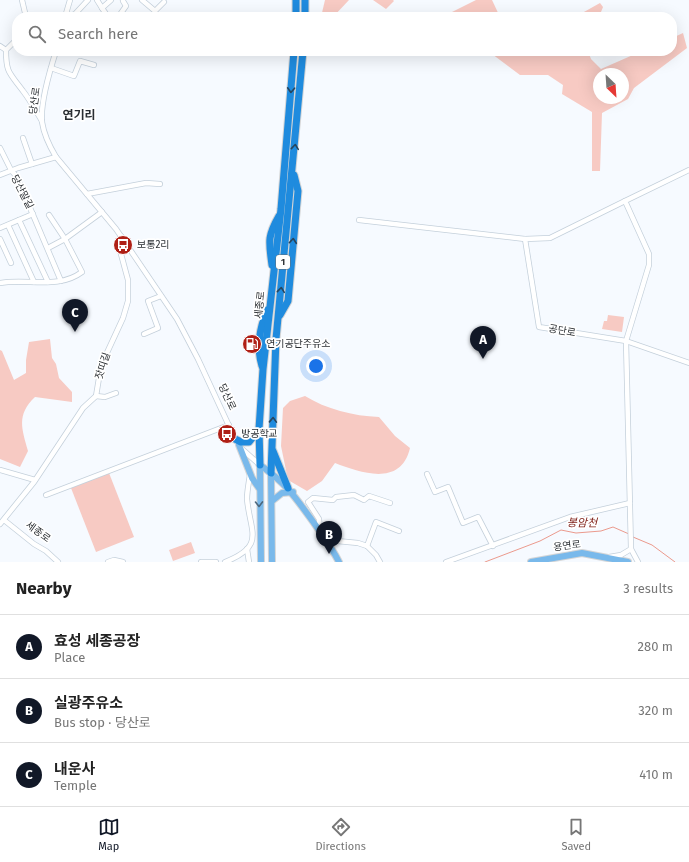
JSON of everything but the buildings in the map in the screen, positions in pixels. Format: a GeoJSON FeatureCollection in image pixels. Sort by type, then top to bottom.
{"type":"FeatureCollection","features":[{"type":"Feature","properties":{"kind":"highway"},"geometry":{"type":"LineString","coordinates":[[296,0],[296,12]]}},
{"type":"Feature","properties":{"kind":"highway"},"geometry":{"type":"LineString","coordinates":[[305,0],[305,12]]}},
{"type":"Feature","properties":{"kind":"highway","name":"세종로"},"geometry":{"type":"LineString","coordinates":[[260,465],[259,429],[263,369],[281,212],[294,56]]}},
{"type":"Feature","properties":{"kind":"highway","name":"세종로"},"geometry":{"type":"LineString","coordinates":[[271,473],[278,319],[303,56]]}},
{"type":"Feature","properties":{"kind":"highway"},"geometry":{"type":"LineString","coordinates":[[237,442],[249,442],[259,429]]}},
{"type":"Feature","properties":{"kind":"highway"},"geometry":{"type":"LineString","coordinates":[[272,450],[291,490]]}},
{"type":"Feature","properties":{"kind":"main road"},"geometry":{"type":"LineString","coordinates":[[237,442],[250,472],[259,488]]}},
{"type":"Feature","properties":{"kind":"main road","name":"당산로"},"geometry":{"type":"LineString","coordinates":[[260,465],[291,490],[327,540],[339,562]]}},
{"type":"Feature","properties":{"kind":"main road","name":"세종로"},"geometry":{"type":"LineString","coordinates":[[260,465],[259,488],[261,562]]}},
{"type":"Feature","properties":{"kind":"main road","name":"세종로"},"geometry":{"type":"LineString","coordinates":[[271,473],[272,562]]}},
{"type":"Feature","properties":{"kind":"main road"},"geometry":{"type":"LineString","coordinates":[[272,501],[282,493],[291,490]]}},
{"type":"Feature","properties":{"kind":"main road","name":"용연로"},"geometry":{"type":"LineString","coordinates":[[531,562],[582,553],[628,562]]}},
{"type":"Feature","properties":{"kind":"street"},"geometry":{"type":"LineString","coordinates":[[22,0],[25,12]]}},
{"type":"Feature","properties":{"kind":"street"},"geometry":{"type":"LineString","coordinates":[[67,12],[69,0]]}},
{"type":"Feature","properties":{"kind":"street"},"geometry":{"type":"LineString","coordinates":[[77,12],[88,0]]}},
{"type":"Feature","properties":{"kind":"street"},"geometry":{"type":"LineString","coordinates":[[97,0],[105,12]]}},
{"type":"Feature","properties":{"kind":"street"},"geometry":{"type":"LineString","coordinates":[[102,8],[111,0]]}},
{"type":"Feature","properties":{"kind":"street"},"geometry":{"type":"LineString","coordinates":[[122,12],[126,6],[123,0]]}},
{"type":"Feature","properties":{"kind":"street"},"geometry":{"type":"LineString","coordinates":[[142,0],[155,11],[164,1]]}},
{"type":"Feature","properties":{"kind":"street"},"geometry":{"type":"LineString","coordinates":[[12,43],[6,50],[6,67],[42,121]]}},
{"type":"Feature","properties":{"kind":"street"},"geometry":{"type":"LineString","coordinates":[[0,46],[6,50]]}},
{"type":"Feature","properties":{"kind":"street","name":"당산로"},"geometry":{"type":"LineString","coordinates":[[55,56],[42,121],[48,140],[56,157],[121,236],[162,296],[188,339],[237,442],[260,465]]}},
{"type":"Feature","properties":{"kind":"street"},"geometry":{"type":"LineString","coordinates":[[51,68],[74,76],[80,61],[94,65]]}},
{"type":"Feature","properties":{"kind":"street"},"geometry":{"type":"LineString","coordinates":[[23,138],[32,164]]}},
{"type":"Feature","properties":{"kind":"street","name":"당산말길"},"geometry":{"type":"LineString","coordinates":[[0,148],[11,170],[17,177],[33,214]]}},
{"type":"Feature","properties":{"kind":"street","name":"당산말길"},"geometry":{"type":"LineString","coordinates":[[0,175],[11,170],[56,157]]}},
{"type":"Feature","properties":{"kind":"street"},"geometry":{"type":"LineString","coordinates":[[359,220],[525,239],[550,238],[689,170]]}},
{"type":"Feature","properties":{"kind":"street"},"geometry":{"type":"LineString","coordinates":[[87,194],[146,183],[160,184]]}},
{"type":"Feature","properties":{"kind":"street"},"geometry":{"type":"LineString","coordinates":[[625,201],[649,254],[649,265],[626,341],[631,548],[638,562]]}},
{"type":"Feature","properties":{"kind":"street"},"geometry":{"type":"LineString","coordinates":[[48,248],[65,239],[102,212]]}},
{"type":"Feature","properties":{"kind":"street"},"geometry":{"type":"LineString","coordinates":[[0,228],[33,214],[33,219],[62,280]]}},
{"type":"Feature","properties":{"kind":"street"},"geometry":{"type":"LineString","coordinates":[[0,283],[10,281],[48,282],[62,280],[82,272],[65,239],[49,215]]}},
{"type":"Feature","properties":{"kind":"street"},"geometry":{"type":"LineString","coordinates":[[19,220],[48,282]]}},
{"type":"Feature","properties":{"kind":"street"},"geometry":{"type":"LineString","coordinates":[[8,225],[34,282]]}},
{"type":"Feature","properties":{"kind":"street","name":"잣띠길"},"geometry":{"type":"LineString","coordinates":[[96,396],[100,372],[105,357],[128,301],[128,280],[118,243],[121,236]]}},
{"type":"Feature","properties":{"kind":"street"},"geometry":{"type":"LineString","coordinates":[[0,239],[11,263]]}},
{"type":"Feature","properties":{"kind":"street","name":"공단로"},"geometry":{"type":"LineString","coordinates":[[525,239],[539,327],[626,341],[689,363]]}},
{"type":"Feature","properties":{"kind":"street"},"geometry":{"type":"LineString","coordinates":[[144,334],[158,328],[148,301],[162,296]]}},
{"type":"Feature","properties":{"kind":"street"},"geometry":{"type":"LineString","coordinates":[[0,524],[35,480],[83,408],[96,396],[105,397],[116,393]]}},
{"type":"Feature","properties":{"kind":"street"},"geometry":{"type":"LineString","coordinates":[[46,495],[229,425]]}},
{"type":"Feature","properties":{"kind":"street"},"geometry":{"type":"LineString","coordinates":[[0,470],[35,480]]}},
{"type":"Feature","properties":{"kind":"street"},"geometry":{"type":"LineString","coordinates":[[225,562],[242,556],[254,535],[247,498],[250,472]]}},
{"type":"Feature","properties":{"kind":"street"},"geometry":{"type":"LineString","coordinates":[[427,474],[435,492],[448,487],[463,523],[478,517],[493,546]]}},
{"type":"Feature","properties":{"kind":"street","name":"당산로"},"geometry":{"type":"LineString","coordinates":[[320,530],[319,519],[308,502],[313,498],[333,500],[336,497],[354,495],[364,500],[369,496],[390,504]]}},
{"type":"Feature","properties":{"kind":"street"},"geometry":{"type":"LineString","coordinates":[[446,562],[570,517],[630,503]]}},
{"type":"Feature","properties":{"kind":"street","name":"세종로"},"geometry":{"type":"LineString","coordinates":[[4,520],[34,544],[46,551],[58,562]]}},
{"type":"Feature","properties":{"kind":"street"},"geometry":{"type":"LineString","coordinates":[[366,546],[376,522],[399,531]]}},
{"type":"Feature","properties":{"kind":"street"},"geometry":{"type":"LineString","coordinates":[[327,540],[358,543],[366,546],[376,555],[380,562]]}},
{"type":"Feature","properties":{"kind":"street"},"geometry":{"type":"LineString","coordinates":[[605,558],[620,555],[631,548]]}},
{"type":"Feature","properties":{"kind":"street"},"geometry":{"type":"LineString","coordinates":[[247,549],[249,562]]}},
{"type":"Feature","properties":{"kind":"street"},"geometry":{"type":"LineString","coordinates":[[108,562],[114,560],[123,562]]}},
{"type":"Feature","properties":{"kind":"street"},"geometry":{"type":"LineString","coordinates":[[201,562],[216,562]]}},
{"type":"Feature","properties":{"kind":"shaded area"},"geometry":{"type":"Polygon","coordinates":[[[325,0],[349,0],[338,12],[322,12],[325,0]]]}},
{"type":"Feature","properties":{"kind":"shaded area"},"geometry":{"type":"Polygon","coordinates":[[[373,0],[393,0],[394,1],[386,9],[373,0]]]}},
{"type":"Feature","properties":{"kind":"shaded area"},"geometry":{"type":"Polygon","coordinates":[[[476,0],[492,0],[498,12],[452,12],[476,0]]]}},
{"type":"Feature","properties":{"kind":"shaded area"},"geometry":{"type":"Polygon","coordinates":[[[600,3],[603,7],[601,12],[584,12],[600,3]]]}},
{"type":"Feature","properties":{"kind":"shaded area"},"geometry":{"type":"Polygon","coordinates":[[[683,33],[687,48],[677,56],[677,36],[683,33]]]}},
{"type":"Feature","properties":{"kind":"shaded area"},"geometry":{"type":"Polygon","coordinates":[[[495,56],[590,56],[600,68],[593,68],[593,104],[619,104],[602,113],[600,171],[592,171],[592,112],[562,94],[563,85],[548,75],[520,75],[495,56]]]}},
{"type":"Feature","properties":{"kind":"shaded area"},"geometry":{"type":"Polygon","coordinates":[[[631,56],[676,56],[634,88],[629,97],[629,68],[603,68],[631,56]]]}},
{"type":"Feature","properties":{"kind":"shaded area"},"geometry":{"type":"Polygon","coordinates":[[[608,315],[624,317],[622,332],[602,329],[604,321],[607,321],[608,315]]]}},
{"type":"Feature","properties":{"kind":"shaded area"},"geometry":{"type":"Polygon","coordinates":[[[50,339],[52,358],[56,364],[59,378],[72,392],[72,402],[35,397],[29,404],[25,410],[22,422],[28,451],[20,467],[0,459],[0,350],[2,351],[14,380],[26,373],[26,360],[29,342],[50,339]]]}},
{"type":"Feature","properties":{"kind":"shaded area"},"geometry":{"type":"Polygon","coordinates":[[[305,396],[322,405],[340,411],[379,417],[395,436],[410,448],[405,460],[398,468],[389,473],[379,474],[356,470],[335,463],[322,481],[307,491],[288,480],[281,446],[283,408],[290,401],[305,396]]]}},
{"type":"Feature","properties":{"kind":"shaded area"},"geometry":{"type":"Polygon","coordinates":[[[109,473],[134,537],[96,552],[71,488],[109,473]]]}},
{"type":"Feature","properties":{"kind":"shaded area"},"geometry":{"type":"Polygon","coordinates":[[[191,542],[195,553],[173,561],[169,550],[191,542]]]}},
{"type":"Feature","properties":{"kind":"waterway","name":"봉암천"},"geometry":{"type":"LineString","coordinates":[[485,562],[540,541],[561,530],[576,533],[601,531],[613,527],[629,534]]}},
{"type":"Feature","properties":{"kind":"waterway","name":"봉암천"},"geometry":{"type":"LineString","coordinates":[[633,537],[652,545],[675,562]]}},
{"type":"Feature","properties":{"kind":"place","name":"보통2리"},"geometry":{"type":"Point","coordinates":[123,245]}},
{"type":"Feature","properties":{"kind":"place","name":"내운사"},"geometry":{"type":"Point","coordinates":[75,332]}},
{"type":"Feature","properties":{"kind":"place","name":"연기공단주유소"},"geometry":{"type":"Point","coordinates":[252,344]}},
{"type":"Feature","properties":{"kind":"place","name":"효성 세종공장"},"geometry":{"type":"Point","coordinates":[483,359]}},
{"type":"Feature","properties":{"kind":"place","name":"방공학교"},"geometry":{"type":"Point","coordinates":[227,434]}},
{"type":"Feature","properties":{"kind":"place","name":"실광주유소"},"geometry":{"type":"Point","coordinates":[329,554]}},
{"type":"Feature","properties":{"kind":"district","name":"연기리"},"geometry":{"type":"Point","coordinates":[79,115]}}]}
